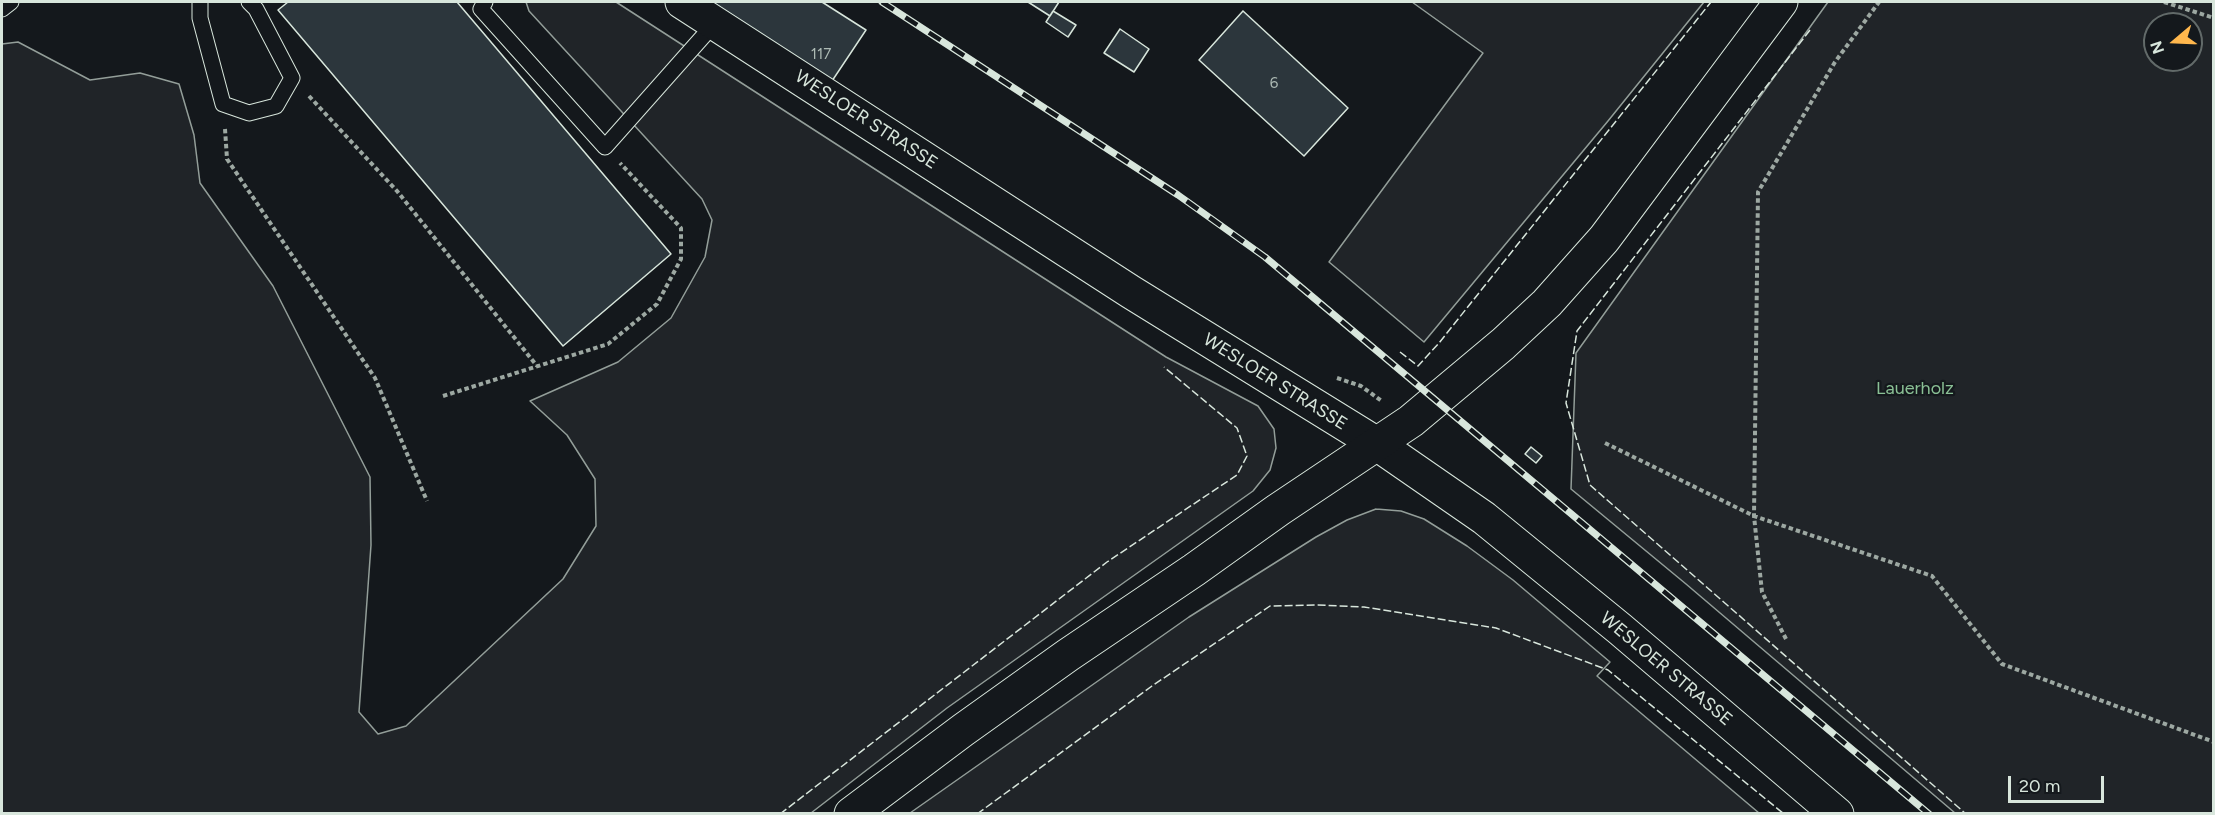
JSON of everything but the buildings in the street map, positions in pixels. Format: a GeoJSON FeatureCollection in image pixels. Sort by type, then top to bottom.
{"type":"FeatureCollection","features":[{"type":"Feature","properties":{"kind":"main road","name":"WESLOER STRASSE"},"geometry":{"type":"LineString","coordinates":[[682,2],[1131,292],[1377,444],[1484,518],[1620,629],[1835,812]]}},
{"type":"Feature","properties":{"kind":"main road"},"geometry":{"type":"LineString","coordinates":[[851,813],[963,729],[1068,655],[1411,421],[1503,344],[1547,303],[1604,239],[1781,2]]}},
{"type":"Feature","properties":{"kind":"lane"},"geometry":{"type":"LineString","coordinates":[[2,9],[11,2]]}},
{"type":"Feature","properties":{"kind":"lane"},"geometry":{"type":"LineString","coordinates":[[200,2],[200,18],[222,104],[249,112],[276,106],[292,78],[256,9],[249,2]]}},
{"type":"Feature","properties":{"kind":"lane"},"geometry":{"type":"LineString","coordinates":[[485,2],[481,9],[605,147],[715,22]]}},
{"type":"Feature","properties":{"kind":"path"},"geometry":{"type":"LineString","coordinates":[[1786,639],[1762,592],[1754,516],[1758,192],[1835,62],[1879,2]]}},
{"type":"Feature","properties":{"kind":"path"},"geometry":{"type":"LineString","coordinates":[[2164,2],[2214,18]]}},
{"type":"Feature","properties":{"kind":"path"},"geometry":{"type":"LineString","coordinates":[[292,78],[397,191],[537,366]]}},
{"type":"Feature","properties":{"kind":"path"},"geometry":{"type":"LineString","coordinates":[[222,104],[227,159],[375,378],[427,501]]}},
{"type":"Feature","properties":{"kind":"path"},"geometry":{"type":"LineString","coordinates":[[443,396],[608,344],[657,304],[681,259],[681,228],[605,147]]}},
{"type":"Feature","properties":{"kind":"path"},"geometry":{"type":"LineString","coordinates":[[1605,443],[1754,516],[1932,576],[2002,664],[2214,742]]}},
{"type":"Feature","properties":{"kind":"green space"},"geometry":{"type":"Polygon","coordinates":[[[526,2],[616,2],[1166,357],[1258,406],[1274,429],[1276,448],[1270,470],[1253,491],[947,708],[811,813],[2,813],[2,44],[18,42],[90,80],[140,73],[179,84],[194,135],[200,183],[273,286],[370,477],[371,545],[359,712],[378,734],[406,726],[563,579],[596,526],[595,479],[567,435],[530,401],[618,362],[671,318],[705,257],[712,220],[702,199],[529,11],[526,2]]]}},
{"type":"Feature","properties":{"kind":"green space"},"geometry":{"type":"Polygon","coordinates":[[[1412,2],[1704,2],[1424,342],[1329,262],[1483,53],[1412,2]]]}},
{"type":"Feature","properties":{"kind":"green space","name":"Lauerholz"},"geometry":{"type":"Polygon","coordinates":[[[1828,2],[2213,2],[2213,813],[1955,813],[1571,489],[1576,353],[1828,2]]]}},
{"type":"Feature","properties":{"kind":"green space"},"geometry":{"type":"Polygon","coordinates":[[[1376,509],[1401,511],[1424,519],[1467,546],[1513,580],[1610,662],[1597,676],[1759,813],[910,813],[1189,617],[1316,537],[1347,520],[1376,509]]]}},
{"type":"Feature","properties":{"kind":"railway"},"geometry":{"type":"LineString","coordinates":[[882,2],[1178,195],[1265,257],[1929,814]]}},
{"type":"Feature","properties":{"kind":"fence"},"geometry":{"type":"LineString","coordinates":[[1400,352],[1418,366],[1439,343],[1711,2]]}},
{"type":"Feature","properties":{"kind":"fence"},"geometry":{"type":"LineString","coordinates":[[1810,30],[1577,331],[1566,403],[1590,485],[1966,814]]}},
{"type":"Feature","properties":{"kind":"fence"},"geometry":{"type":"LineString","coordinates":[[780,814],[1107,562],[1237,475],[1247,456],[1237,428],[1164,367]]}},
{"type":"Feature","properties":{"kind":"fence"},"geometry":{"type":"LineString","coordinates":[[977,814],[1152,686],[1270,606],[1318,605],[1364,607],[1496,628],[1608,670],[1784,814]]}}]}
